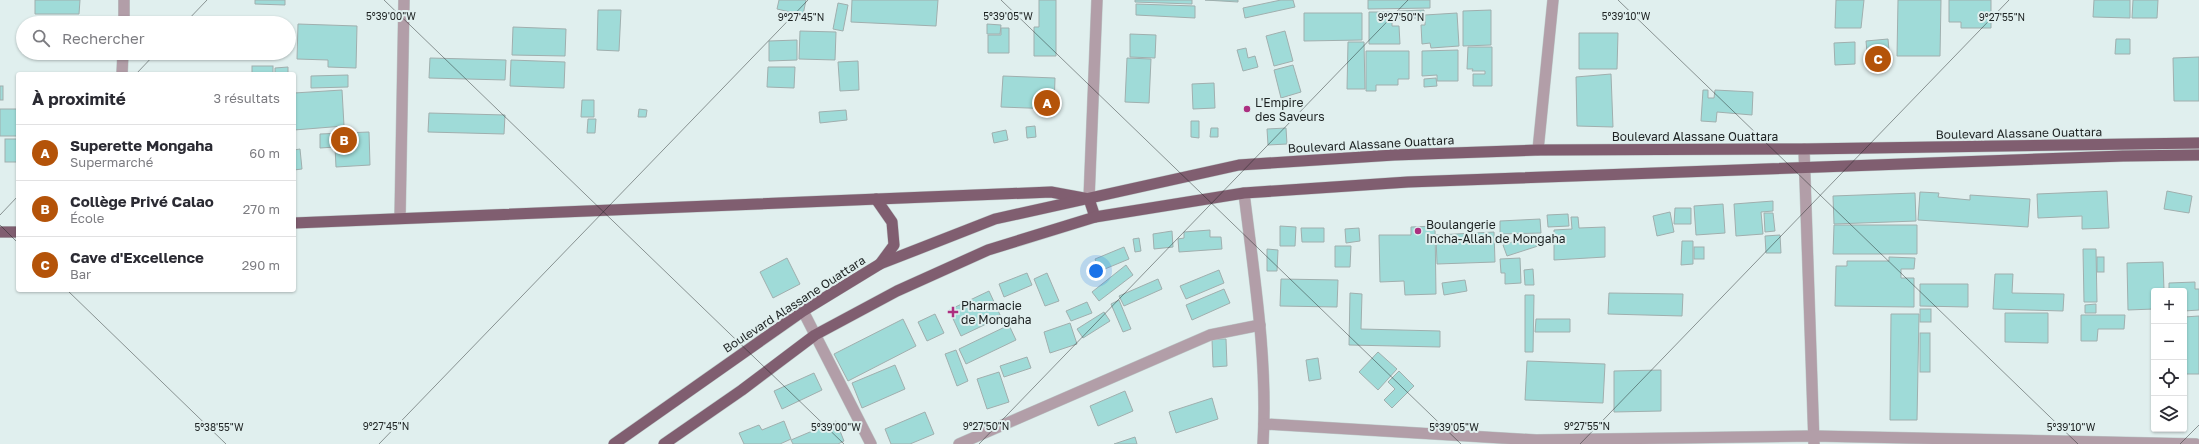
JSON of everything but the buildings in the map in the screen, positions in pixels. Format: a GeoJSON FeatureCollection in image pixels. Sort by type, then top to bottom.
{"type":"FeatureCollection","features":[{"type":"Feature","properties":{"kind":"main road","name":"Boulevard Alassane Ouattara"},"geometry":{"type":"LineString","coordinates":[[614,444],[803,311],[880,264],[995,219],[1239,165],[1394,155],[1538,150],[1804,149],[2199,143]]}},
{"type":"Feature","properties":{"kind":"main road","name":"Boulevard Alassane Ouattara"},"geometry":{"type":"LineString","coordinates":[[664,444],[742,390],[815,335],[897,291],[988,250],[1095,218],[1244,193],[1408,182],[2123,156],[2199,155]]}},
{"type":"Feature","properties":{"kind":"main road"},"geometry":{"type":"LineString","coordinates":[[296,223],[1050,192],[1089,199],[1095,218]]}},
{"type":"Feature","properties":{"kind":"main road"},"geometry":{"type":"LineString","coordinates":[[876,199],[892,222],[894,245],[880,264]]}},
{"type":"Feature","properties":{"kind":"main road"},"geometry":{"type":"LineString","coordinates":[[0,232],[16,232]]}},
{"type":"Feature","properties":{"kind":"street"},"geometry":{"type":"LineString","coordinates":[[124,0],[124,16]]}},
{"type":"Feature","properties":{"kind":"street"},"geometry":{"type":"LineString","coordinates":[[400,218],[404,0]]}},
{"type":"Feature","properties":{"kind":"street"},"geometry":{"type":"LineString","coordinates":[[1089,199],[1097,0]]}},
{"type":"Feature","properties":{"kind":"street"},"geometry":{"type":"LineString","coordinates":[[1538,150],[1553,0]]}},
{"type":"Feature","properties":{"kind":"street"},"geometry":{"type":"LineString","coordinates":[[122,72],[123,60]]}},
{"type":"Feature","properties":{"kind":"street"},"geometry":{"type":"LineString","coordinates":[[1804,149],[1814,440]]}},
{"type":"Feature","properties":{"kind":"street"},"geometry":{"type":"LineString","coordinates":[[1244,193],[1260,325],[1264,424],[1263,444]]}},
{"type":"Feature","properties":{"kind":"street"},"geometry":{"type":"LineString","coordinates":[[803,311],[871,444]]}},
{"type":"Feature","properties":{"kind":"street"},"geometry":{"type":"LineString","coordinates":[[959,444],[1210,335],[1260,325]]}},
{"type":"Feature","properties":{"kind":"street"},"geometry":{"type":"LineString","coordinates":[[1264,424],[1536,442],[1814,440],[2196,444]]}},
{"type":"Feature","properties":{"kind":"place","name":"Cave d'Excellence"},"geometry":{"type":"Point","coordinates":[1878,59]}},
{"type":"Feature","properties":{"kind":"place","name":"Superette Mongaha"},"geometry":{"type":"Point","coordinates":[1047,103]}},
{"type":"Feature","properties":{"kind":"place","name":"L'Empire des Saveurs"},"geometry":{"type":"Point","coordinates":[1247,109]}},
{"type":"Feature","properties":{"kind":"place","name":"Collège Privé Calao"},"geometry":{"type":"Point","coordinates":[344,140]}},
{"type":"Feature","properties":{"kind":"place","name":"Boulangerie Incha-Allah de Mongaha"},"geometry":{"type":"Point","coordinates":[1418,231]}},
{"type":"Feature","properties":{"kind":"place","name":"Pharmacie de Mongaha"},"geometry":{"type":"Point","coordinates":[953,312]}}]}
